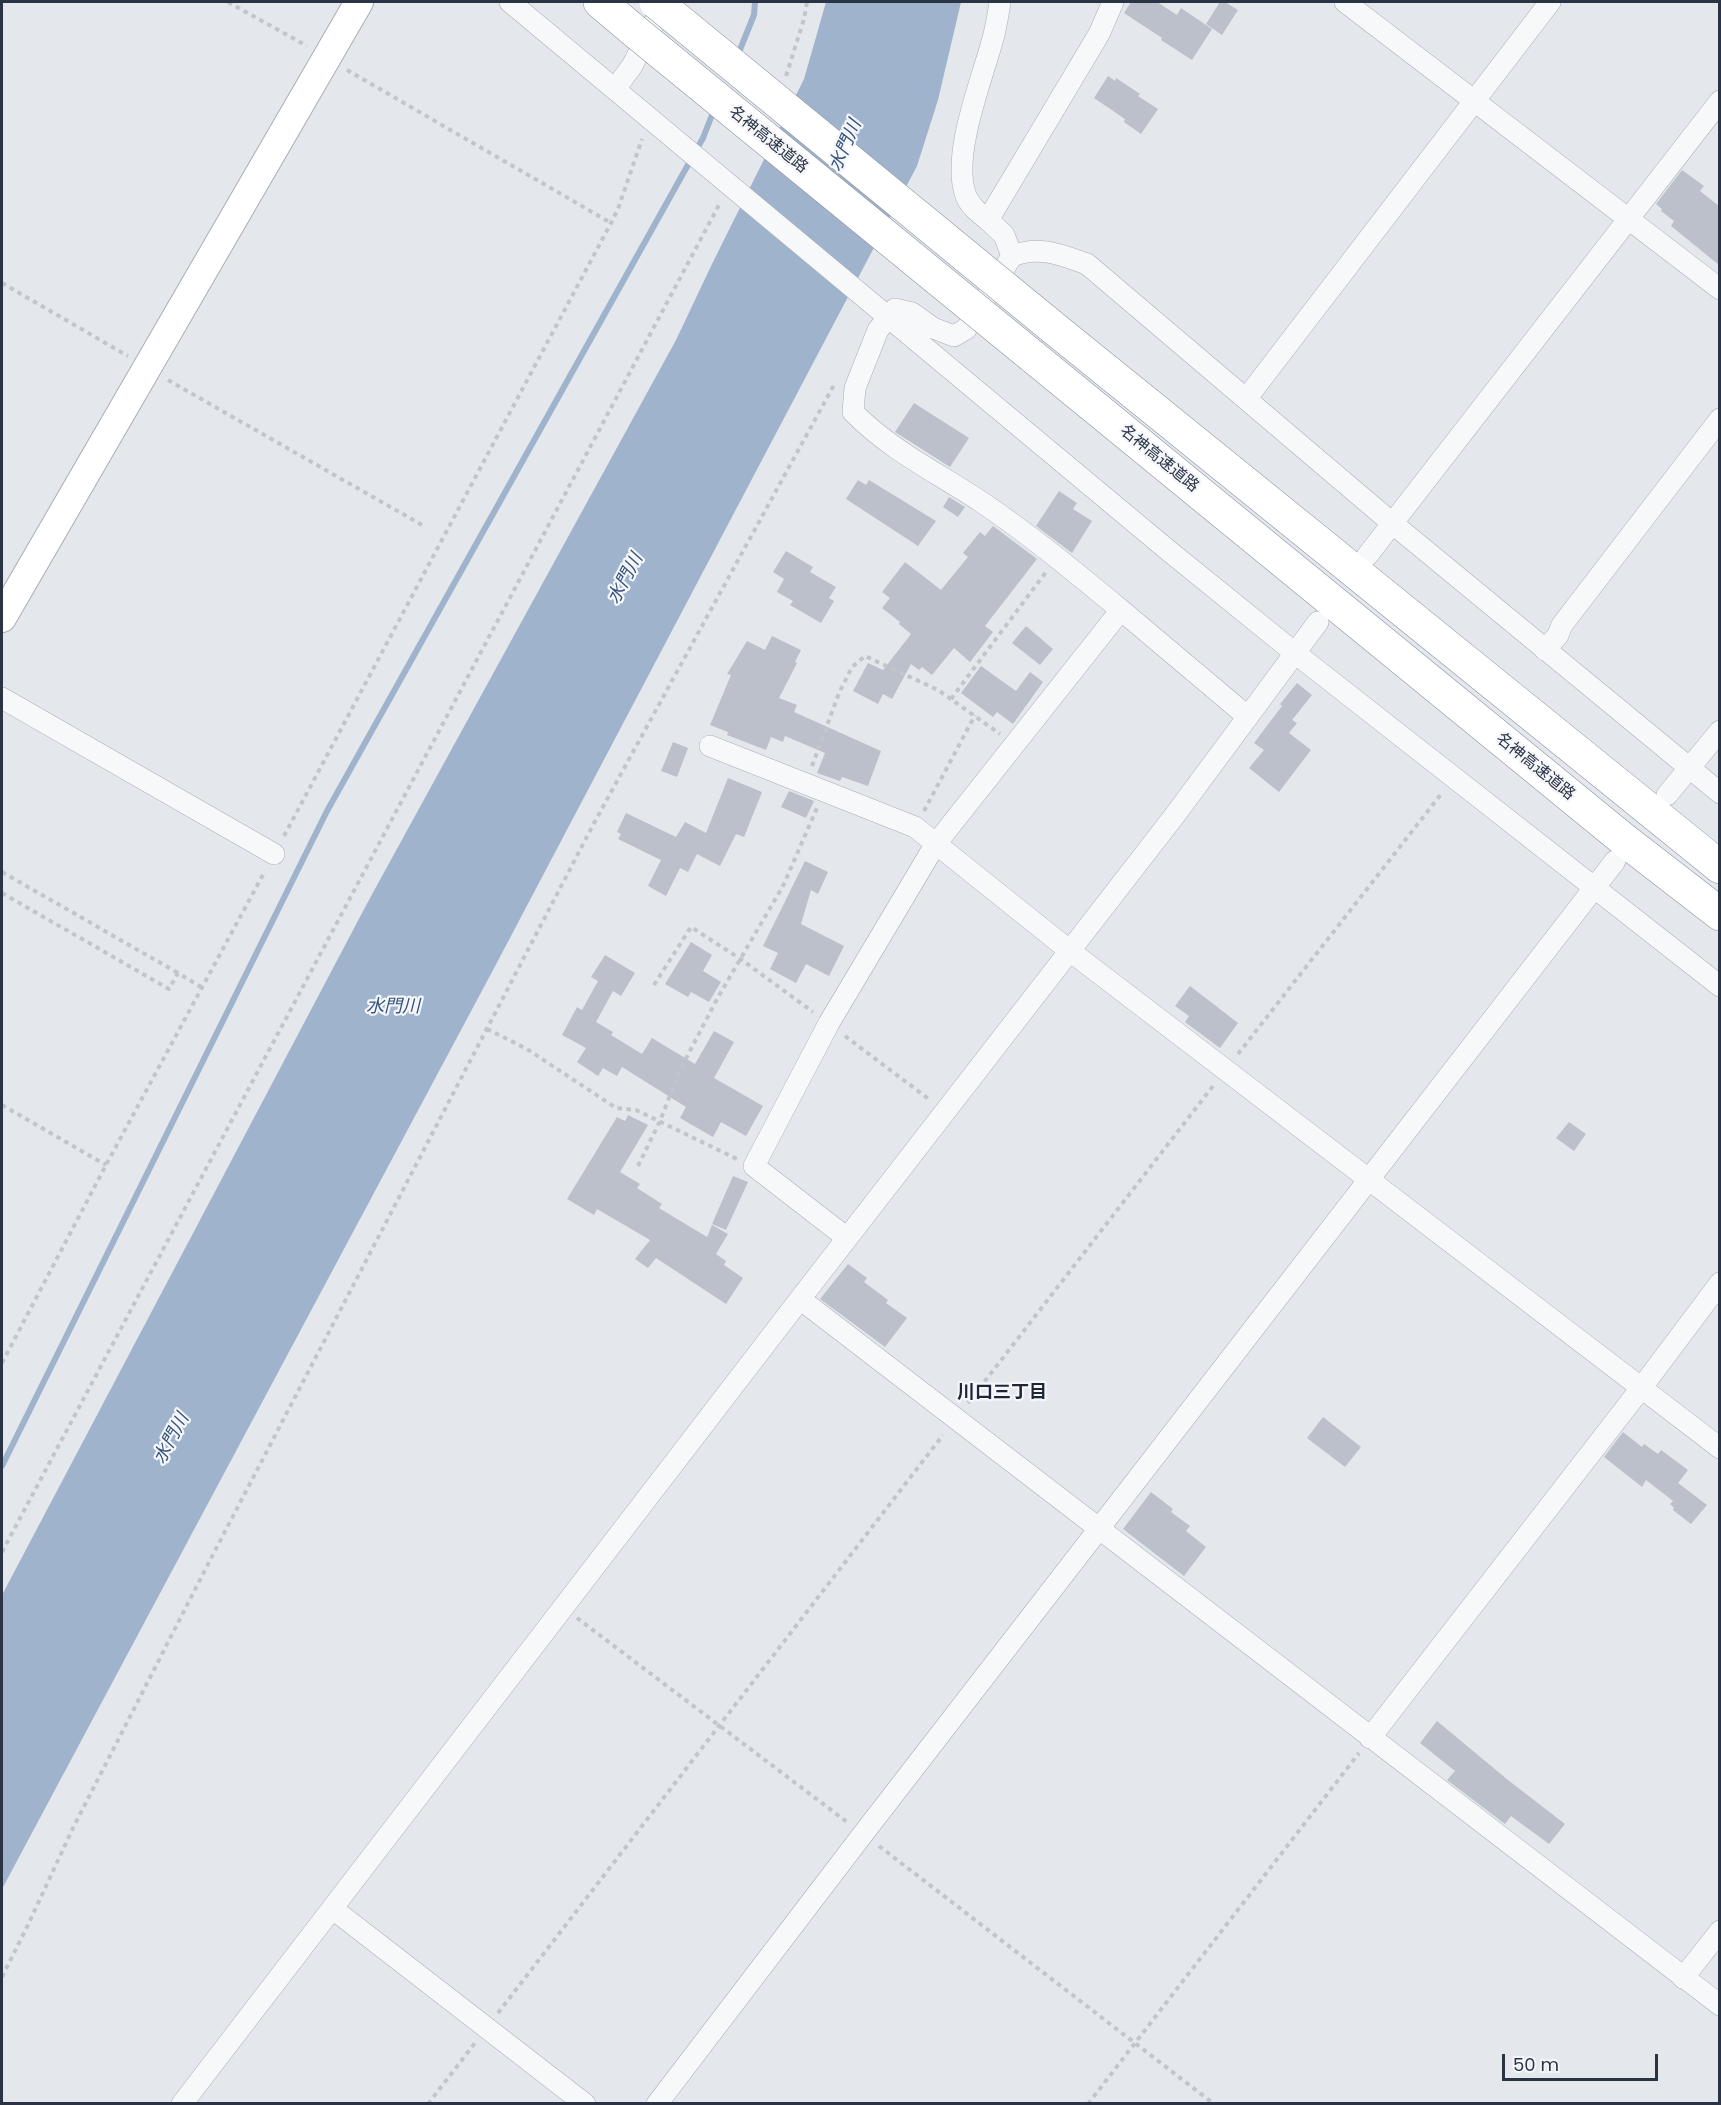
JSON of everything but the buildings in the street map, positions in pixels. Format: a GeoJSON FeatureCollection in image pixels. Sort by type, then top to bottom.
{"type":"FeatureCollection","features":[{"type":"Feature","properties":{"kind":"highway","name":"名神高速道路"},"geometry":{"type":"LineString","coordinates":[[600,2],[1614,831],[1719,914]]}},
{"type":"Feature","properties":{"kind":"highway"},"geometry":{"type":"LineString","coordinates":[[656,2],[1050,325],[1719,867]]}},
{"type":"Feature","properties":{"kind":"street"},"geometry":{"type":"LineString","coordinates":[[2,618],[359,2]]}},
{"type":"Feature","properties":{"kind":"street"},"geometry":{"type":"LineString","coordinates":[[510,2],[1169,551],[1295,653],[1719,986]]}},
{"type":"Feature","properties":{"kind":"street"},"geometry":{"type":"LineString","coordinates":[[615,89],[632,66],[665,2]]}},
{"type":"Feature","properties":{"kind":"street"},"geometry":{"type":"LineString","coordinates":[[1000,2],[993,39],[971,114],[962,169],[966,196],[976,211],[1004,235],[1012,256]]}},
{"type":"Feature","properties":{"kind":"street"},"geometry":{"type":"LineString","coordinates":[[988,220],[1099,34],[1113,2]]}},
{"type":"Feature","properties":{"kind":"street"},"geometry":{"type":"LineString","coordinates":[[1345,2],[1719,289]]}},
{"type":"Feature","properties":{"kind":"street"},"geometry":{"type":"LineString","coordinates":[[1246,399],[1550,2]]}},
{"type":"Feature","properties":{"kind":"street"},"geometry":{"type":"LineString","coordinates":[[1367,556],[1719,101]]}},
{"type":"Feature","properties":{"kind":"street"},"geometry":{"type":"LineString","coordinates":[[1248,717],[1057,557],[979,500],[914,462],[868,428],[853,412],[855,388],[879,330],[895,309],[912,313],[933,328],[954,336],[966,329],[1012,256],[1025,250],[1051,252],[1087,264],[1392,523],[1719,793]]}},
{"type":"Feature","properties":{"kind":"street"},"geometry":{"type":"LineString","coordinates":[[1545,650],[1719,419]]}},
{"type":"Feature","properties":{"kind":"street"},"geometry":{"type":"LineString","coordinates":[[847,1238],[754,1166],[829,1023],[935,845],[1121,609]]}},
{"type":"Feature","properties":{"kind":"street"},"geometry":{"type":"LineString","coordinates":[[183,2103],[1070,951],[1318,622]]}},
{"type":"Feature","properties":{"kind":"street"},"geometry":{"type":"LineString","coordinates":[[2,698],[274,854]]}},
{"type":"Feature","properties":{"kind":"street"},"geometry":{"type":"LineString","coordinates":[[1667,795],[1690,770],[1719,731]]}},
{"type":"Feature","properties":{"kind":"street"},"geometry":{"type":"LineString","coordinates":[[710,746],[915,827],[1070,951],[1719,1448]]}},
{"type":"Feature","properties":{"kind":"street"},"geometry":{"type":"LineString","coordinates":[[657,2103],[1615,861]]}},
{"type":"Feature","properties":{"kind":"street"},"geometry":{"type":"LineString","coordinates":[[1370,1738],[1642,1387],[1719,1283]]}},
{"type":"Feature","properties":{"kind":"street"},"geometry":{"type":"LineString","coordinates":[[800,1299],[1719,2005]]}},
{"type":"Feature","properties":{"kind":"street"},"geometry":{"type":"LineString","coordinates":[[333,1909],[585,2103]]}},
{"type":"Feature","properties":{"kind":"street"},"geometry":{"type":"LineString","coordinates":[[1683,1978],[1719,1931]]}},
{"type":"Feature","properties":{"kind":"path"},"geometry":{"type":"LineString","coordinates":[[228,2],[611,223]]}},
{"type":"Feature","properties":{"kind":"path"},"geometry":{"type":"LineString","coordinates":[[783,82],[804,19],[807,2]]}},
{"type":"Feature","properties":{"kind":"path"},"geometry":{"type":"LineString","coordinates":[[2,1363],[611,223],[618,209],[649,118]]}},
{"type":"Feature","properties":{"kind":"path"},"geometry":{"type":"LineString","coordinates":[[2,1552],[730,184]]}},
{"type":"Feature","properties":{"kind":"path"},"geometry":{"type":"LineString","coordinates":[[2,283],[422,525]]}},
{"type":"Feature","properties":{"kind":"path"},"geometry":{"type":"LineString","coordinates":[[2,1977],[73,1828],[201,1578],[599,814],[837,380]]}},
{"type":"Feature","properties":{"kind":"path"},"geometry":{"type":"LineString","coordinates":[[951,699],[1057,557]]}},
{"type":"Feature","properties":{"kind":"path"},"geometry":{"type":"LineString","coordinates":[[638,1166],[693,1044],[783,886],[815,787],[839,693],[852,667],[865,656],[938,690],[1015,744]]}},
{"type":"Feature","properties":{"kind":"path"},"geometry":{"type":"LineString","coordinates":[[915,827],[975,716]]}},
{"type":"Feature","properties":{"kind":"path"},"geometry":{"type":"LineString","coordinates":[[428,2103],[1226,1069],[1454,778]]}},
{"type":"Feature","properties":{"kind":"path"},"geometry":{"type":"LineString","coordinates":[[2,873],[201,987]]}},
{"type":"Feature","properties":{"kind":"path"},"geometry":{"type":"LineString","coordinates":[[2,893],[170,988],[178,973]]}},
{"type":"Feature","properties":{"kind":"path"},"geometry":{"type":"LineString","coordinates":[[654,985],[691,927],[742,960],[829,1023],[930,1100],[944,1114]]}},
{"type":"Feature","properties":{"kind":"path"},"geometry":{"type":"LineString","coordinates":[[487,1029],[527,1049],[616,1108],[636,1110],[754,1166]]}},
{"type":"Feature","properties":{"kind":"path"},"geometry":{"type":"LineString","coordinates":[[2,1105],[106,1165]]}},
{"type":"Feature","properties":{"kind":"path"},"geometry":{"type":"LineString","coordinates":[[564,1608],[1214,2103]]}},
{"type":"Feature","properties":{"kind":"path"},"geometry":{"type":"LineString","coordinates":[[1088,2103],[1370,1738]]}},
{"type":"Feature","properties":{"kind":"water","name":"水門川"},"geometry":{"type":"Polygon","coordinates":[[[826,2],[961,2],[938,100],[917,166],[492,972],[2,1889],[2,1595],[370,898],[676,340],[804,79],[826,2]]]}},
{"type":"Feature","properties":{"kind":"waterway"},"geometry":{"type":"LineString","coordinates":[[737,57],[754,15],[755,2]]}},
{"type":"Feature","properties":{"kind":"waterway"},"geometry":{"type":"LineString","coordinates":[[2,1466],[327,811],[703,138],[714,110]]}},
{"type":"Feature","properties":{"kind":"district","name":"川口三丁目"},"geometry":{"type":"Point","coordinates":[1002,1393]}}]}
